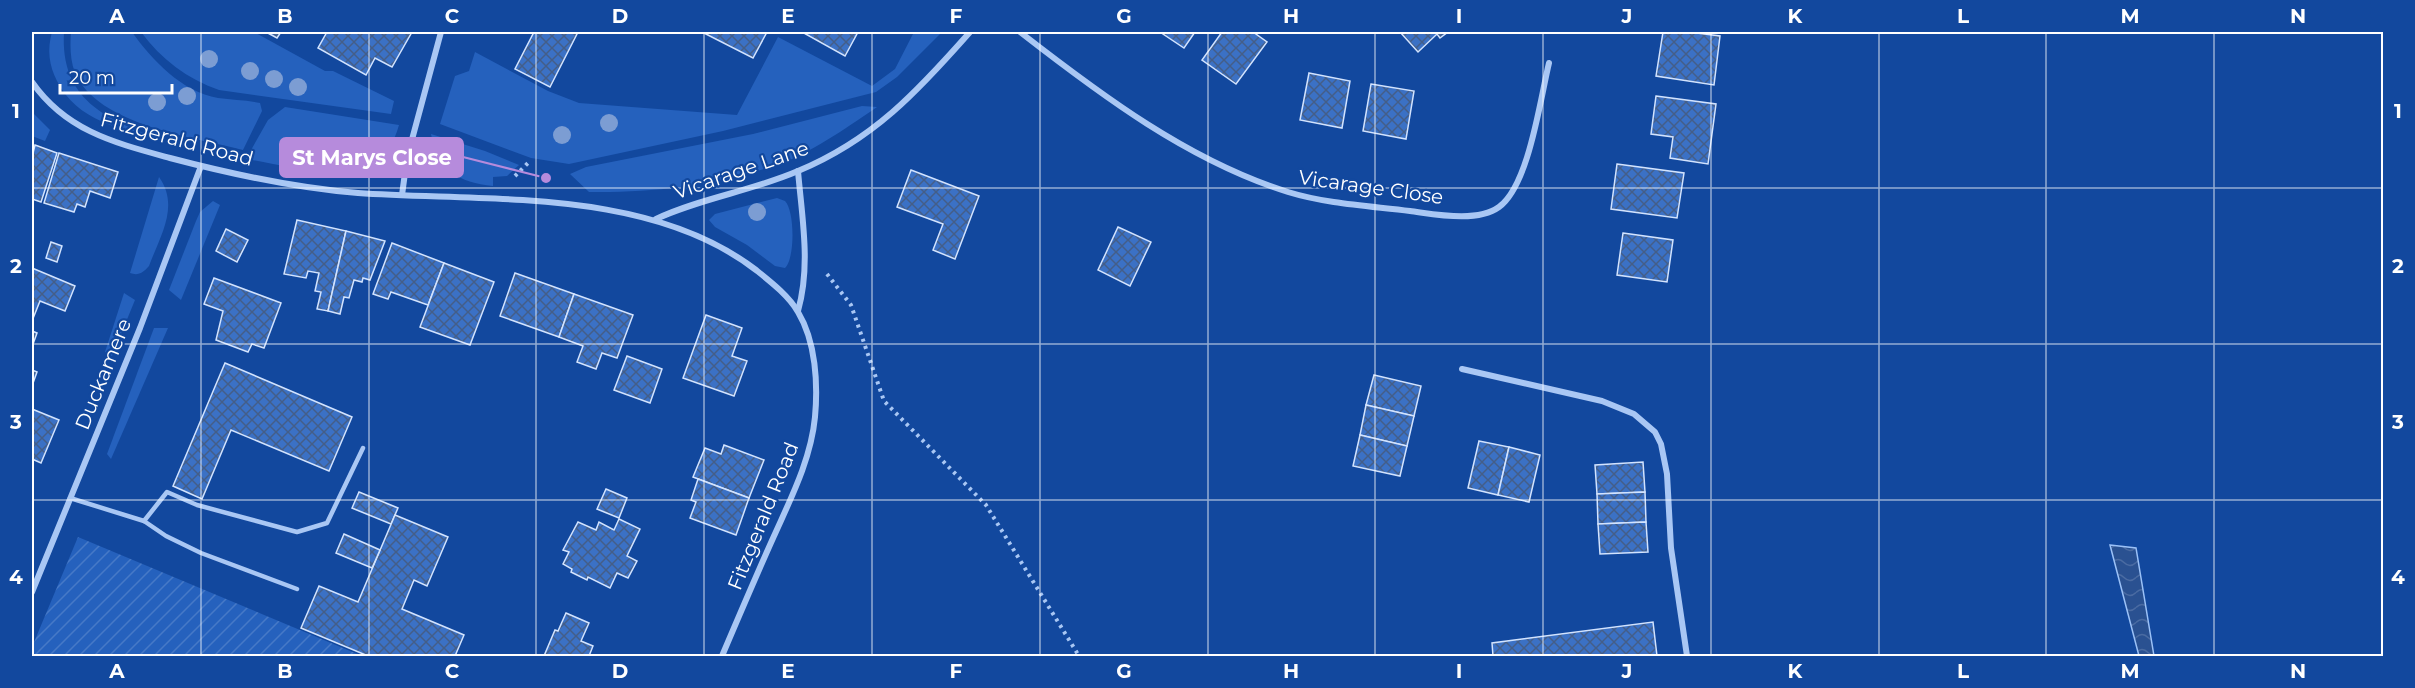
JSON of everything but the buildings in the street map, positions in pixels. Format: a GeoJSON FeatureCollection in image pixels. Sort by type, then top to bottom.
{"type":"FeatureCollection","features":[{"type":"Feature","properties":{"kind":"street"},"geometry":{"type":"LineString","coordinates":[[402,195],[407,158],[441,32]]}},
{"type":"Feature","properties":{"kind":"street","name":"Vicarage Lane"},"geometry":{"type":"LineString","coordinates":[[656,219],[679,208],[798,171],[840,150],[895,111],[923,85],[970,32]]}},
{"type":"Feature","properties":{"kind":"street","name":"Vicarage Close"},"geometry":{"type":"LineString","coordinates":[[1020,32],[1149,125],[1203,156],[1248,177],[1290,193],[1329,201],[1455,216],[1488,213],[1499,208],[1515,188],[1526,160],[1549,63]]}},
{"type":"Feature","properties":{"kind":"street","name":"Fitzgerald Road"},"geometry":{"type":"LineString","coordinates":[[32,82],[56,110],[86,131],[201,166],[308,187],[592,207],[656,219],[698,236],[742,259],[772,282],[798,311],[808,333],[815,370],[816,396],[812,440],[796,488],[722,657]]}},
{"type":"Feature","properties":{"kind":"street","name":"Duckamere"},"geometry":{"type":"LineString","coordinates":[[32,592],[140,328],[201,166]]}},
{"type":"Feature","properties":{"kind":"street"},"geometry":{"type":"LineString","coordinates":[[798,171],[805,244],[803,292],[798,311]]}},
{"type":"Feature","properties":{"kind":"street"},"geometry":{"type":"LineString","coordinates":[[1461,369],[1602,401],[1634,414],[1655,432],[1661,444],[1667,474],[1672,557],[1687,657]]}},
{"type":"Feature","properties":{"kind":"lane"},"geometry":{"type":"LineString","coordinates":[[144,521],[166,492],[197,506],[297,532],[327,523],[363,448]]}},
{"type":"Feature","properties":{"kind":"lane"},"geometry":{"type":"LineString","coordinates":[[70,498],[144,521],[166,536],[201,553],[297,589]]}},
{"type":"Feature","properties":{"kind":"path"},"geometry":{"type":"LineString","coordinates":[[805,244],[851,305],[884,401],[986,506],[1079,657]]}},
{"type":"Feature","properties":{"kind":"shaded area"},"geometry":{"type":"Polygon","coordinates":[[[52,32],[64,32],[65,55],[70,74],[78,90],[90,103],[121,123],[160,139],[116,127],[76,106],[66,95],[52,69],[49,51],[52,32]]]}},
{"type":"Feature","properties":{"kind":"shaded area"},"geometry":{"type":"Polygon","coordinates":[[[71,32],[132,32],[159,64],[192,89],[218,98],[260,103],[262,111],[243,150],[149,126],[125,117],[104,105],[87,91],[75,73],[72,63],[71,32]]]}},
{"type":"Feature","properties":{"kind":"shaded area"},"geometry":{"type":"Polygon","coordinates":[[[141,32],[254,32],[325,71],[333,71],[394,101],[391,114],[219,90],[196,80],[176,67],[157,51],[141,32]]]}},
{"type":"Feature","properties":{"kind":"shaded area"},"geometry":{"type":"Polygon","coordinates":[[[914,32],[942,32],[897,77],[876,92],[723,131],[569,164],[531,158],[440,124],[455,76],[469,71],[475,52],[548,91],[579,103],[737,115],[778,37],[872,86],[895,69],[914,32]]]}},
{"type":"Feature","properties":{"kind":"shaded area"},"geometry":{"type":"Polygon","coordinates":[[[862,106],[877,107],[809,151],[763,169],[714,182],[639,191],[589,192],[570,174],[586,167],[753,134],[862,106]]]}},
{"type":"Feature","properties":{"kind":"shaded area"},"geometry":{"type":"Polygon","coordinates":[[[285,107],[399,125],[389,147],[375,162],[356,170],[313,171],[246,159],[268,120],[285,107]]]}},
{"type":"Feature","properties":{"kind":"shaded area"},"geometry":{"type":"Polygon","coordinates":[[[32,112],[50,130],[45,141],[32,136],[32,112]]]}},
{"type":"Feature","properties":{"kind":"shaded area"},"geometry":{"type":"Polygon","coordinates":[[[431,134],[485,151],[519,165],[507,176],[493,177],[493,186],[470,182],[444,165],[438,156],[431,134]]]}},
{"type":"Feature","properties":{"kind":"shaded area"},"geometry":{"type":"Polygon","coordinates":[[[159,177],[168,199],[166,221],[149,266],[140,273],[133,274],[130,273],[159,177]]]}},
{"type":"Feature","properties":{"kind":"shaded area"},"geometry":{"type":"Polygon","coordinates":[[[777,198],[785,201],[791,214],[791,255],[785,268],[775,266],[747,245],[715,227],[709,220],[715,214],[777,198]]]}},
{"type":"Feature","properties":{"kind":"shaded area"},"geometry":{"type":"Polygon","coordinates":[[[213,201],[220,205],[181,300],[169,290],[200,212],[213,201]]]}},
{"type":"Feature","properties":{"kind":"shaded area"},"geometry":{"type":"Polygon","coordinates":[[[124,293],[135,300],[112,356],[105,352],[124,293]]]}},
{"type":"Feature","properties":{"kind":"shaded area"},"geometry":{"type":"Polygon","coordinates":[[[154,328],[168,328],[111,459],[107,454],[154,328]]]}},
{"type":"Feature","properties":{"kind":"shaded area"},"geometry":{"type":"Polygon","coordinates":[[[78,537],[362,656],[32,656],[32,647],[78,537]]]}},
{"type":"Feature","properties":{"kind":"water"},"geometry":{"type":"Polygon","coordinates":[[[2110,545],[2136,548],[2154,656],[2139,656],[2110,545]]]}},
{"type":"Feature","properties":{"kind":"place","name":"St Marys Close"},"geometry":{"type":"Point","coordinates":[546,178]}}]}
